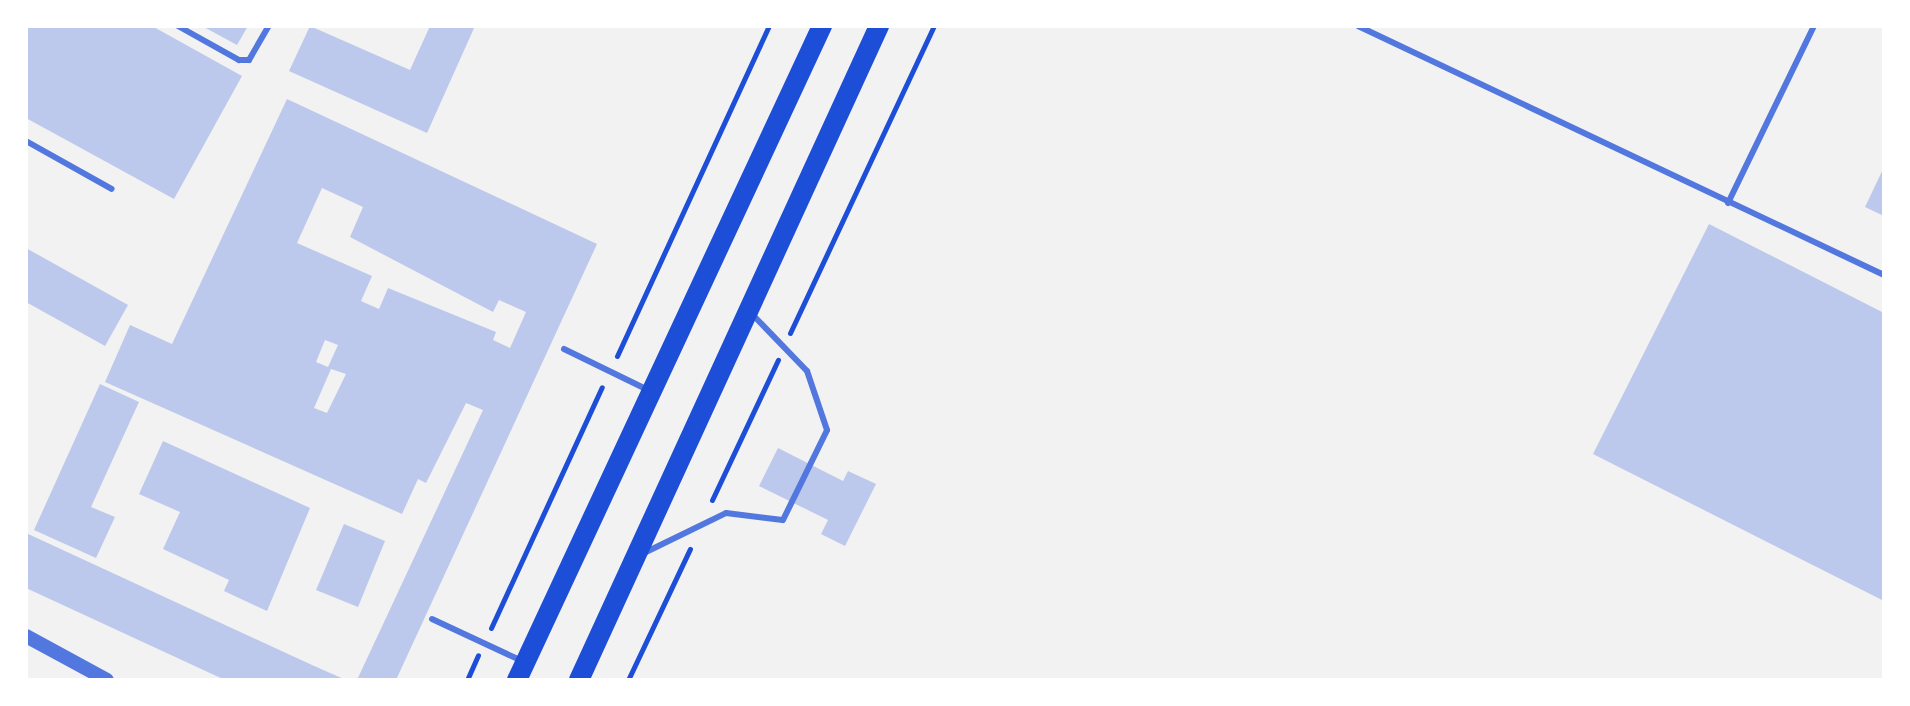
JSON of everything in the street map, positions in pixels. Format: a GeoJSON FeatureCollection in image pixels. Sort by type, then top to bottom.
{"type":"FeatureCollection","features":[{"type":"Feature","properties":{"kind":"main road"},"geometry":{"type":"LineString","coordinates":[[521,671],[822,26]]}},
{"type":"Feature","properties":{"kind":"main road"},"geometry":{"type":"LineString","coordinates":[[579,680],[879,26]]}},
{"type":"Feature","properties":{"kind":"street"},"geometry":{"type":"LineString","coordinates":[[26,636],[107,680]]}},
{"type":"Feature","properties":{"kind":"lane"},"geometry":{"type":"LineString","coordinates":[[178,26],[239,60],[249,60],[269,26]]}},
{"type":"Feature","properties":{"kind":"lane"},"geometry":{"type":"LineString","coordinates":[[1358,26],[1884,275]]}},
{"type":"Feature","properties":{"kind":"lane"},"geometry":{"type":"LineString","coordinates":[[1728,203],[1814,26]]}},
{"type":"Feature","properties":{"kind":"lane"},"geometry":{"type":"LineString","coordinates":[[26,141],[112,189]]}},
{"type":"Feature","properties":{"kind":"lane"},"geometry":{"type":"LineString","coordinates":[[635,558],[726,513],[783,520],[827,430],[807,371],[748,310]]}},
{"type":"Feature","properties":{"kind":"lane"},"geometry":{"type":"LineString","coordinates":[[564,349],[651,392]]}},
{"type":"Feature","properties":{"kind":"lane"},"geometry":{"type":"LineString","coordinates":[[432,619],[484,643],[521,671]]}},
{"type":"Feature","properties":{"kind":"path"},"geometry":{"type":"LineString","coordinates":[[467,680],[769,26]]}},
{"type":"Feature","properties":{"kind":"building"},"geometry":{"type":"Polygon","coordinates":[[[26,26],[152,26],[242,76],[174,199],[26,118],[26,26]]]}},
{"type":"Feature","properties":{"kind":"building"},"geometry":{"type":"Polygon","coordinates":[[[202,26],[248,26],[237,45],[202,26]]]}},
{"type":"Feature","properties":{"kind":"building"},"geometry":{"type":"Polygon","coordinates":[[[310,26],[410,70],[430,26],[475,26],[427,133],[289,71],[310,26]]]}},
{"type":"Feature","properties":{"kind":"building"},"geometry":{"type":"Polygon","coordinates":[[[287,99],[597,244],[396,680],[357,680],[483,410],[466,403],[426,483],[418,479],[402,514],[105,382],[130,325],[172,344],[287,99]],[[322,188],[297,243],[372,276],[361,301],[379,309],[388,288],[496,332],[493,340],[510,348],[526,312],[499,300],[493,312],[350,237],[363,207],[322,188]],[[325,340],[316,362],[328,367],[338,345],[325,340]],[[331,369],[314,408],[327,413],[346,374],[331,369]]]}},
{"type":"Feature","properties":{"kind":"building"},"geometry":{"type":"Polygon","coordinates":[[[1884,167],[1884,216],[1865,207],[1884,167]]]}},
{"type":"Feature","properties":{"kind":"building"},"geometry":{"type":"Polygon","coordinates":[[[1709,224],[1884,313],[1884,601],[1593,454],[1709,224]]]}},
{"type":"Feature","properties":{"kind":"building"},"geometry":{"type":"Polygon","coordinates":[[[26,248],[128,305],[105,346],[26,302],[26,248]]]}},
{"type":"Feature","properties":{"kind":"building"},"geometry":{"type":"Polygon","coordinates":[[[100,384],[139,402],[91,507],[115,517],[96,558],[34,530],[100,384]]]}},
{"type":"Feature","properties":{"kind":"building"},"geometry":{"type":"Polygon","coordinates":[[[163,441],[310,508],[267,611],[224,591],[229,580],[163,549],[180,512],[139,494],[163,441]]]}},
{"type":"Feature","properties":{"kind":"building"},"geometry":{"type":"Polygon","coordinates":[[[778,448],[843,481],[848,471],[876,484],[845,546],[821,534],[828,520],[759,486],[778,448]]]}},
{"type":"Feature","properties":{"kind":"building"},"geometry":{"type":"Polygon","coordinates":[[[344,524],[385,541],[358,607],[316,590],[344,524]]]}},
{"type":"Feature","properties":{"kind":"building"},"geometry":{"type":"Polygon","coordinates":[[[26,533],[346,680],[225,680],[26,588],[26,533]]]}}]}
